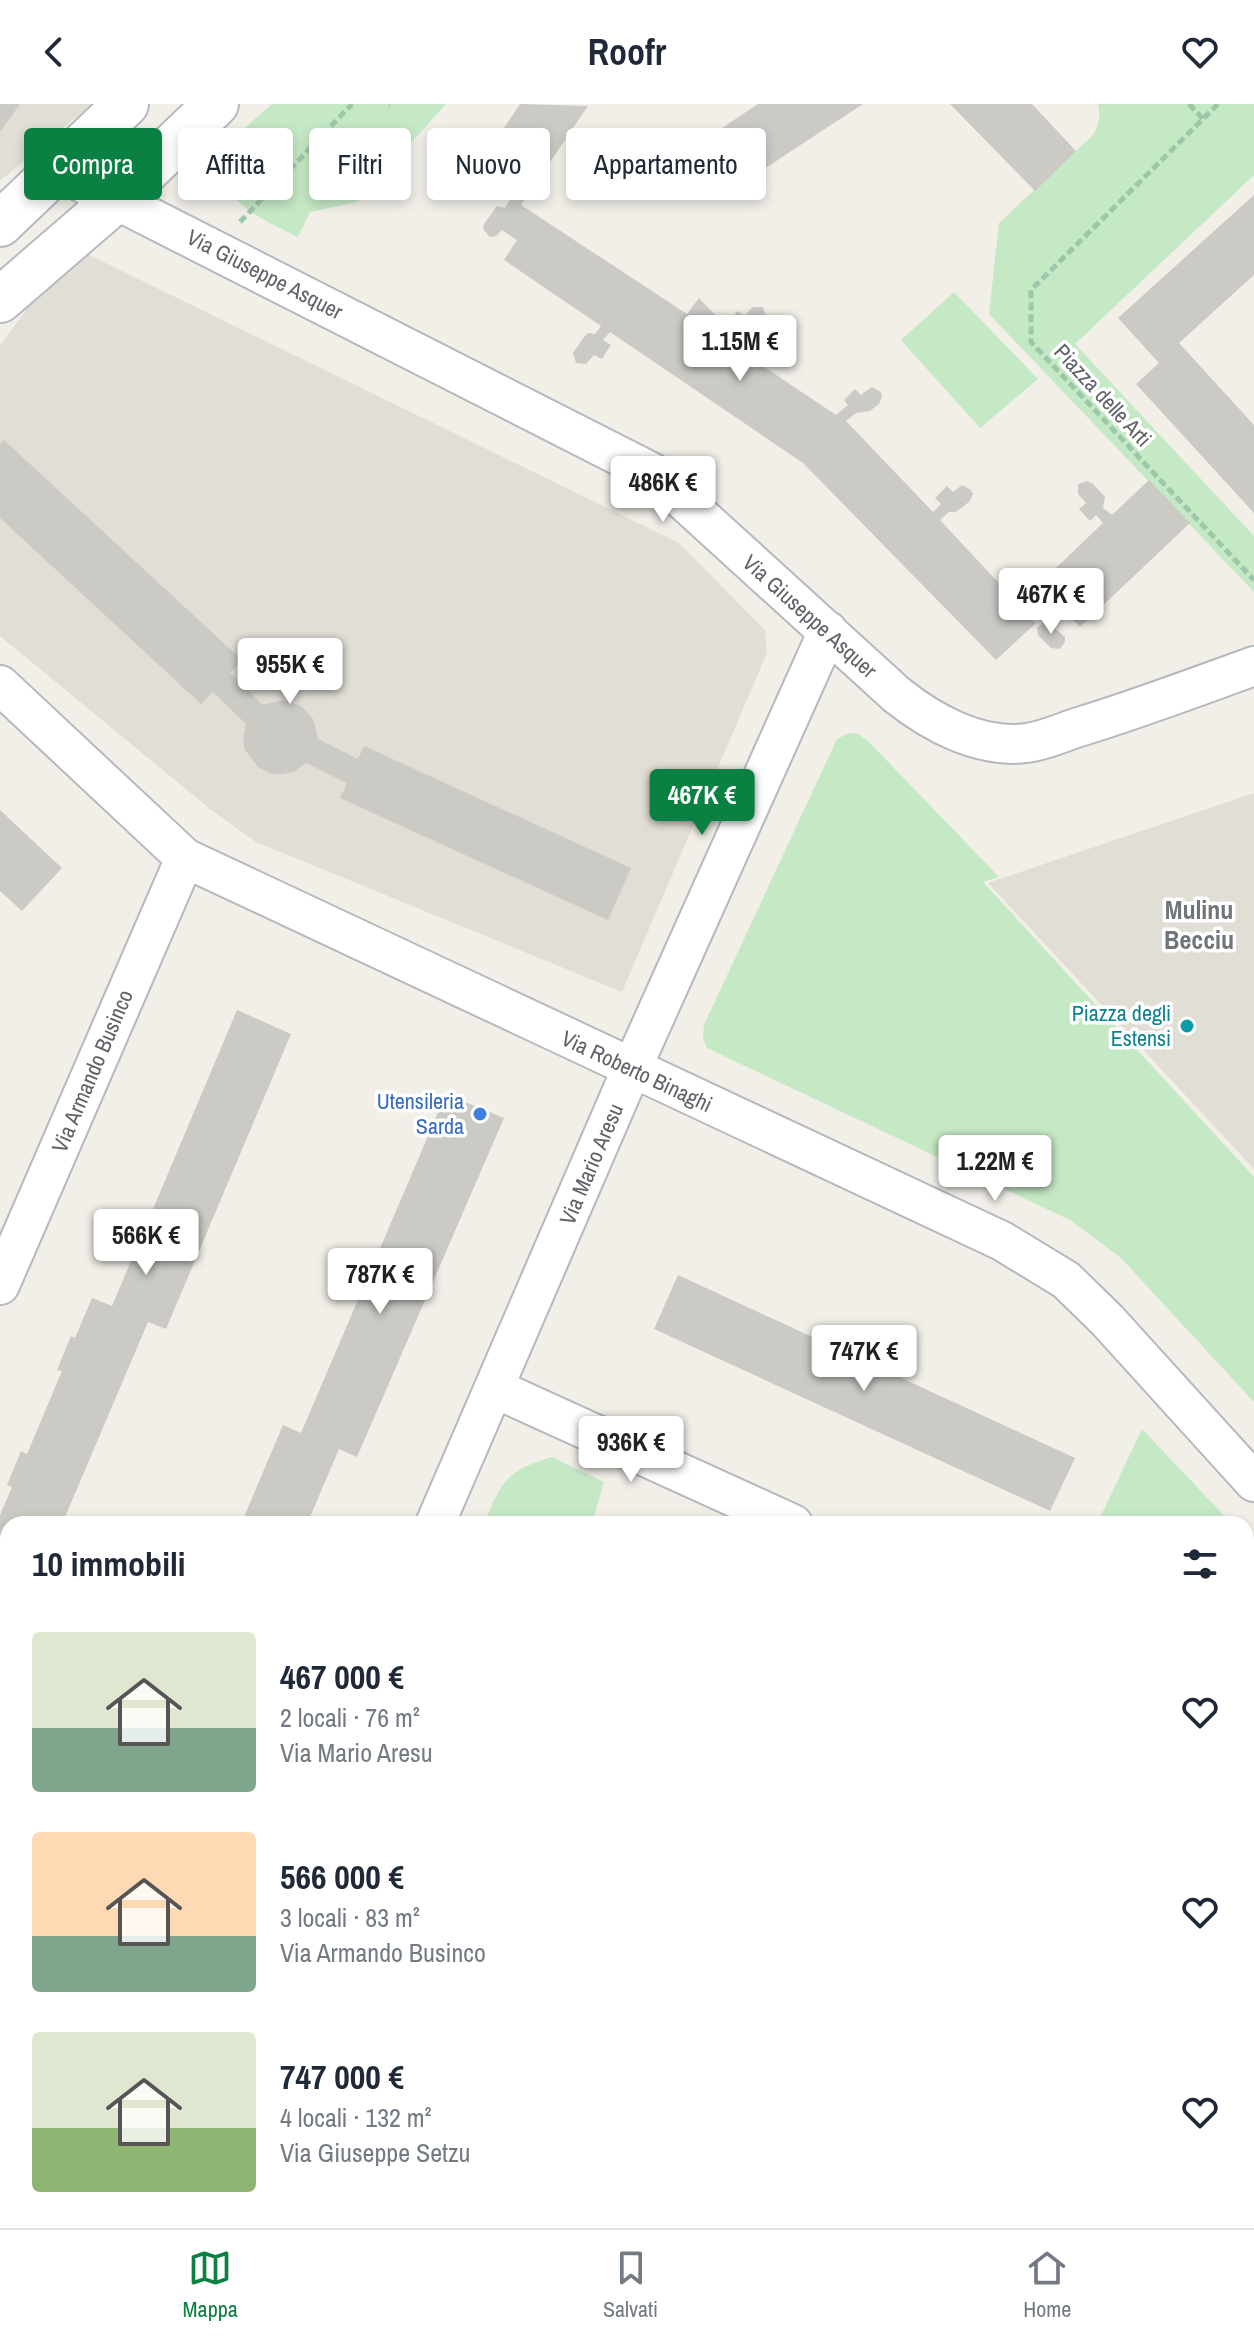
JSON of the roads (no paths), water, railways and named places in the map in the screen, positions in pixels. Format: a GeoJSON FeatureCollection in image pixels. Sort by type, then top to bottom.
{"type":"FeatureCollection","features":[{"type":"Feature","properties":{"kind":"street"},"geometry":{"type":"LineString","coordinates":[[100,128],[126,104]]}},
{"type":"Feature","properties":{"kind":"street"},"geometry":{"type":"LineString","coordinates":[[162,156],[216,104]]}},
{"type":"Feature","properties":{"kind":"street"},"geometry":{"type":"LineString","coordinates":[[0,224],[24,200]]}},
{"type":"Feature","properties":{"kind":"street"},"geometry":{"type":"LineString","coordinates":[[0,300],[116,200]]}},
{"type":"Feature","properties":{"kind":"street","name":"Via Giuseppe Asquer"},"geometry":{"type":"LineString","coordinates":[[119,200],[653,473],[916,710],[966,736],[994,742],[1026,743],[1121,714],[1254,666]]}},
{"type":"Feature","properties":{"kind":"street","name":"Via Mario Aresu"},"geometry":{"type":"LineString","coordinates":[[438,1516],[632,1068],[828,631]]}},
{"type":"Feature","properties":{"kind":"street","name":"Via Roberto Binaghi"},"geometry":{"type":"LineString","coordinates":[[0,685],[185,858],[1002,1241],[1066,1280],[1107,1320],[1254,1482]]}},
{"type":"Feature","properties":{"kind":"street","name":"Via Armando Businco"},"geometry":{"type":"LineString","coordinates":[[0,1285],[185,858]]}},
{"type":"Feature","properties":{"kind":"street"},"geometry":{"type":"LineString","coordinates":[[494,1388],[775,1516]]}},
{"type":"Feature","properties":{"kind":"place","name":"Piazza degli Estensi"},"geometry":{"type":"Point","coordinates":[1187,1026]}},
{"type":"Feature","properties":{"kind":"place","name":"Utensileria Sarda"},"geometry":{"type":"Point","coordinates":[480,1114]}},
{"type":"Feature","properties":{"kind":"district","name":"Mulinu Becciu"},"geometry":{"type":"Point","coordinates":[1199,924]}}]}
